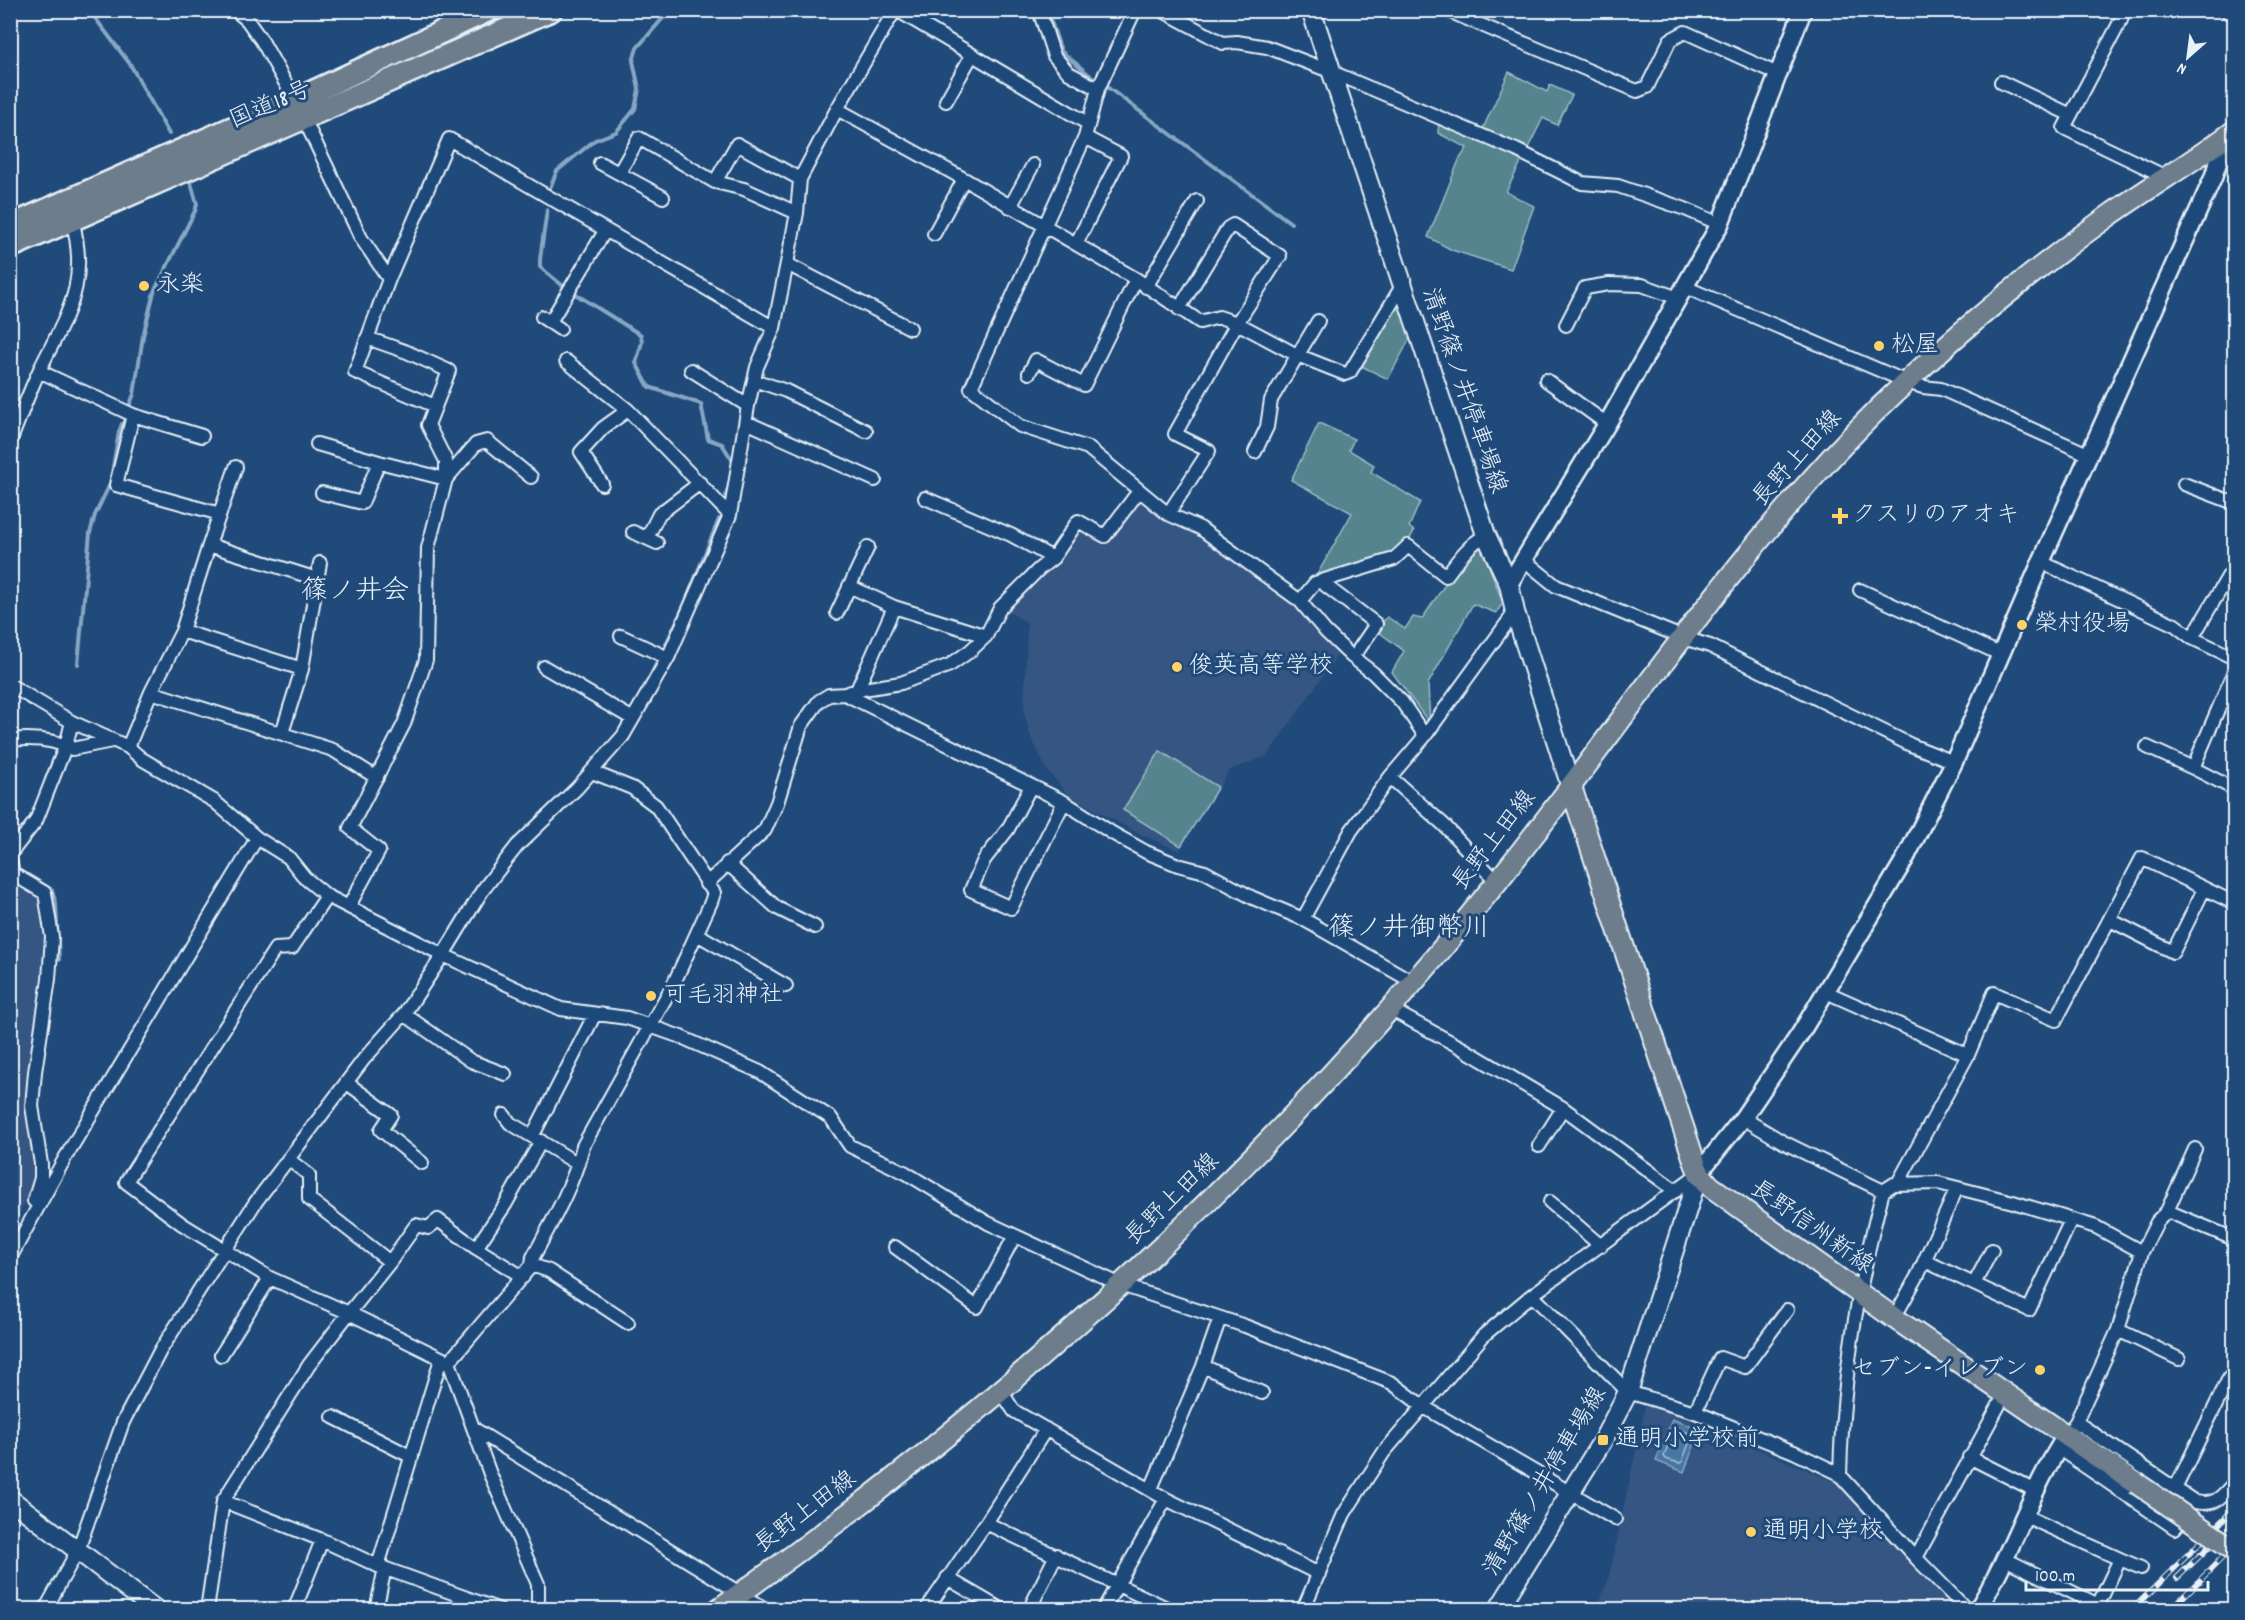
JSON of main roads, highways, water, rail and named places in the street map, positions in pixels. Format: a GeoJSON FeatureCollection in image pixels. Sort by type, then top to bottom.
{"type":"FeatureCollection","features":[{"type":"Feature","properties":{"kind":"highway","name":"国道18号"},"geometry":{"type":"LineString","coordinates":[[299,110],[489,10]]}},
{"type":"Feature","properties":{"kind":"highway","name":"国道18号"},"geometry":{"type":"LineString","coordinates":[[10,247],[70,210],[299,110],[550,10]]}},
{"type":"Feature","properties":{"kind":"highway","name":"国道18号"},"geometry":{"type":"LineString","coordinates":[[10,226],[70,210]]}},
{"type":"Feature","properties":{"kind":"main road","name":"清野篠ノ井停車場線"},"geometry":{"type":"LineString","coordinates":[[1311,10],[1486,535],[1509,584],[1515,612],[1571,787]]}},
{"type":"Feature","properties":{"kind":"main road","name":"長野上田線"},"geometry":{"type":"LineString","coordinates":[[717,1610],[870,1498],[1001,1391],[1121,1285],[1252,1159],[1390,1009],[1497,882],[1739,565],[1850,439],[1907,382],[1963,331],[2045,262],[2230,134]]}},
{"type":"Feature","properties":{"kind":"main road","name":"長野信州新線"},"geometry":{"type":"LineString","coordinates":[[1571,787],[1699,1173],[1710,1186],[1894,1318],[2235,1550]]}},
{"type":"Feature","properties":{"kind":"main road","name":"清野篠ノ井停車場線"},"geometry":{"type":"LineString","coordinates":[[1498,1610],[1603,1440],[1628,1392],[1699,1173]]}},
{"type":"Feature","properties":{"kind":"main road"},"geometry":{"type":"LineString","coordinates":[[10,1499],[156,1610]]}},
{"type":"Feature","properties":{"kind":"water"},"geometry":{"type":"Polygon","coordinates":[[[1672,1419],[1700,1430],[1684,1472],[1656,1461],[1672,1419]]]}},
{"type":"Feature","properties":{"kind":"waterway"},"geometry":{"type":"LineString","coordinates":[[89,10],[130,64],[169,134]]}},
{"type":"Feature","properties":{"kind":"waterway"},"geometry":{"type":"LineString","coordinates":[[550,188],[557,171],[595,140],[616,132],[635,109],[639,89],[633,61],[637,48],[670,10]]}},
{"type":"Feature","properties":{"kind":"waterway"},"geometry":{"type":"LineString","coordinates":[[1047,10],[1061,51],[1093,78]]}},
{"type":"Feature","properties":{"kind":"waterway"},"geometry":{"type":"LineString","coordinates":[[1107,87],[1291,223]]}},
{"type":"Feature","properties":{"kind":"waterway"},"geometry":{"type":"LineString","coordinates":[[130,404],[134,394],[143,336],[154,292],[197,204],[191,183]]}},
{"type":"Feature","properties":{"kind":"waterway"},"geometry":{"type":"LineString","coordinates":[[547,210],[540,267],[563,286]]}},
{"type":"Feature","properties":{"kind":"waterway"},"geometry":{"type":"LineString","coordinates":[[577,295],[641,335],[642,342],[636,363],[649,387],[701,404],[708,439],[722,444],[734,463]]}},
{"type":"Feature","properties":{"kind":"waterway"},"geometry":{"type":"LineString","coordinates":[[78,664],[90,533],[95,515],[110,484],[122,424]]}},
{"type":"Feature","properties":{"kind":"waterway"},"geometry":{"type":"LineString","coordinates":[[726,496],[731,477]]}},
{"type":"Feature","properties":{"kind":"waterway"},"geometry":{"type":"LineString","coordinates":[[666,644],[719,519]]}},
{"type":"Feature","properties":{"kind":"waterway"},"geometry":{"type":"LineString","coordinates":[[646,685],[657,662]]}},
{"type":"Feature","properties":{"kind":"waterway"},"geometry":{"type":"LineString","coordinates":[[46,779],[57,750]]}},
{"type":"Feature","properties":{"kind":"waterway"},"geometry":{"type":"LineString","coordinates":[[23,828],[33,814]]}},
{"type":"Feature","properties":{"kind":"waterway"},"geometry":{"type":"LineString","coordinates":[[28,875],[52,890],[56,905],[59,960]]}},
{"type":"Feature","properties":{"kind":"railway"},"geometry":{"type":"LineString","coordinates":[[2132,1610],[2234,1509]]}},
{"type":"Feature","properties":{"kind":"railway"},"geometry":{"type":"LineString","coordinates":[[2177,1578],[2220,1536]]}},
{"type":"Feature","properties":{"kind":"railway"},"geometry":{"type":"LineString","coordinates":[[2170,1610],[2234,1546]]}},
{"type":"Feature","properties":{"kind":"place","name":"永楽"},"geometry":{"type":"Point","coordinates":[144,286]}},
{"type":"Feature","properties":{"kind":"place","name":"松屋"},"geometry":{"type":"Point","coordinates":[1879,346]}},
{"type":"Feature","properties":{"kind":"place","name":"クスリのアオキ"},"geometry":{"type":"Point","coordinates":[1840,516]}},
{"type":"Feature","properties":{"kind":"place","name":"榮村役場"},"geometry":{"type":"Point","coordinates":[2022,625]}},
{"type":"Feature","properties":{"kind":"place","name":"俊英高等学校"},"geometry":{"type":"Point","coordinates":[1177,667]}},
{"type":"Feature","properties":{"kind":"place","name":"可毛羽神社"},"geometry":{"type":"Point","coordinates":[651,996]}},
{"type":"Feature","properties":{"kind":"place","name":"セブン-イレブン"},"geometry":{"type":"Point","coordinates":[2040,1370]}},
{"type":"Feature","properties":{"kind":"place","name":"通明小学校前"},"geometry":{"type":"Point","coordinates":[1603,1440]}},
{"type":"Feature","properties":{"kind":"place","name":"通明小学校"},"geometry":{"type":"Point","coordinates":[1751,1532]}},
{"type":"Feature","properties":{"kind":"district","name":"篠ノ井会"},"geometry":{"type":"Point","coordinates":[355,592]}},
{"type":"Feature","properties":{"kind":"district","name":"篠ノ井御幣川"},"geometry":{"type":"Point","coordinates":[1409,929]}}]}
